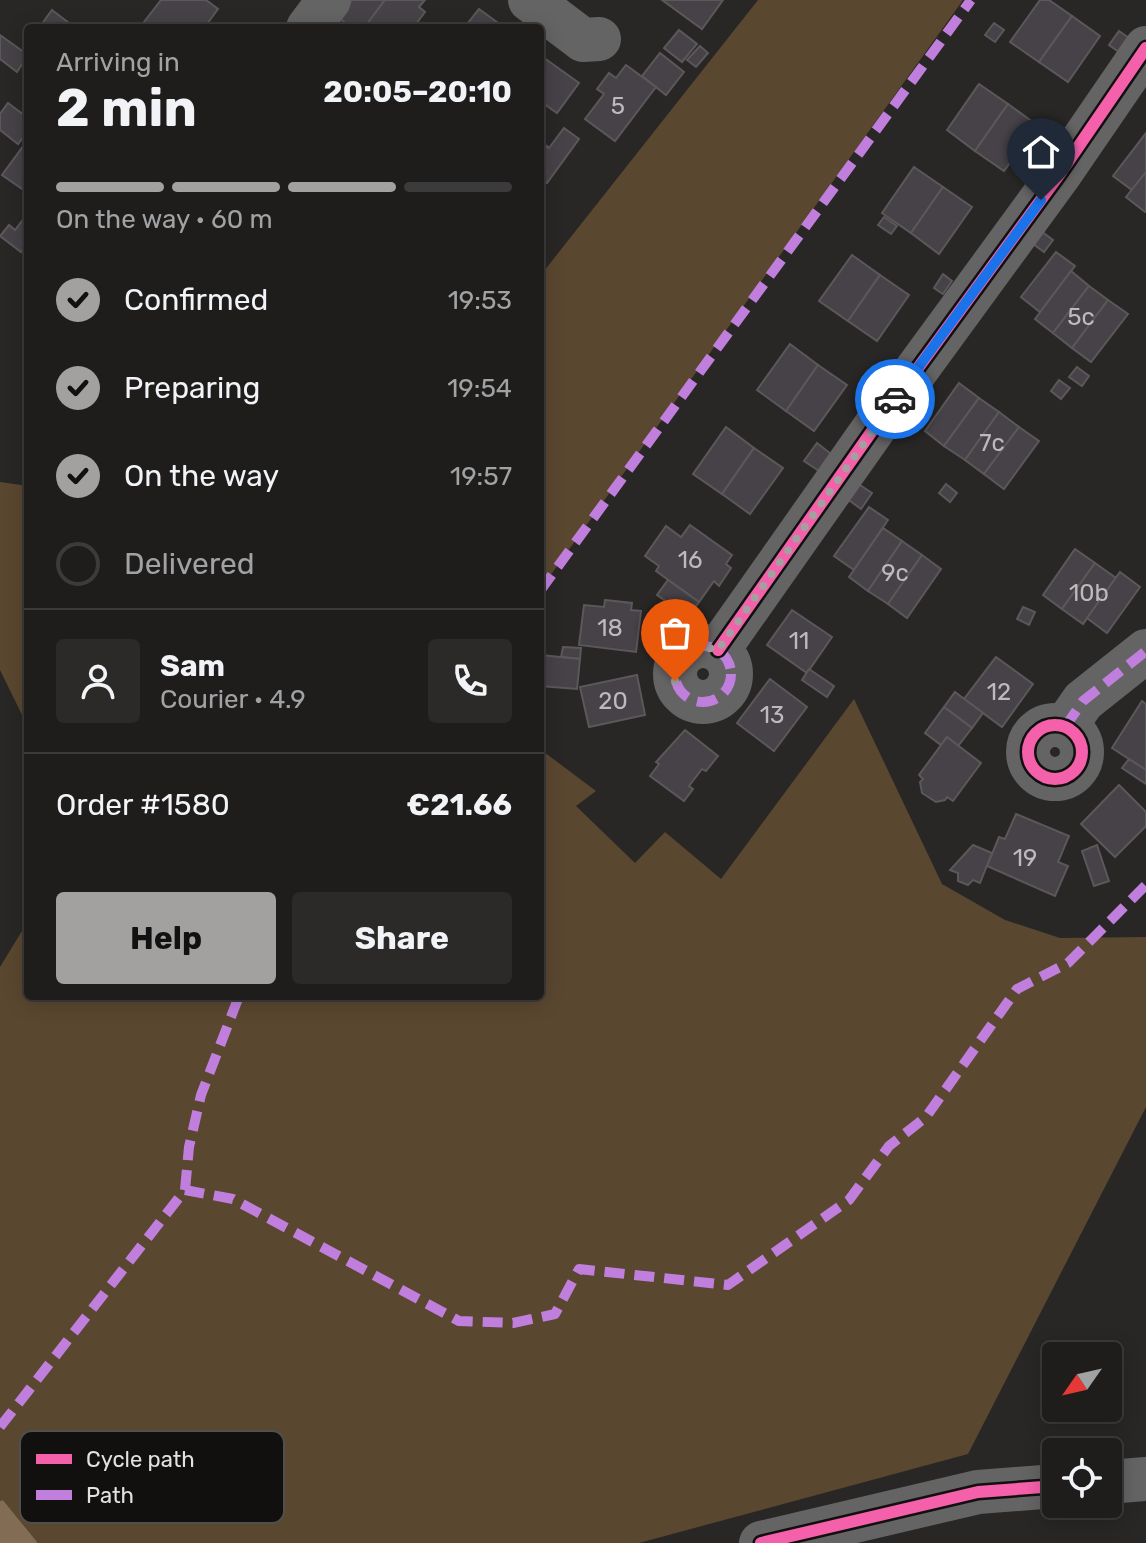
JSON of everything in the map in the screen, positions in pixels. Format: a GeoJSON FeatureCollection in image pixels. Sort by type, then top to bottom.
{"type":"FeatureCollection","features":[{"type":"Feature","properties":{"kind":"street"},"geometry":{"type":"LineString","coordinates":[[311,24],[329,0]]}},
{"type":"Feature","properties":{"kind":"street"},"geometry":{"type":"LineString","coordinates":[[530,0],[583,40],[599,39]]}},
{"type":"Feature","properties":{"kind":"street"},"geometry":{"type":"LineString","coordinates":[[718,650],[877,424],[1059,175],[1146,48]]}},
{"type":"Feature","properties":{"kind":"street"},"geometry":{"type":"LineString","coordinates":[[1065,727],[1083,701],[1146,651]]}},
{"type":"Feature","properties":{"kind":"street"},"geometry":{"type":"LineString","coordinates":[[1122,1481],[1146,1479]]}},
{"type":"Feature","properties":{"kind":"street"},"geometry":{"type":"LineString","coordinates":[[761,1543],[978,1492],[1042,1487]]}},
{"type":"Feature","properties":{"kind":"shaded area"},"geometry":{"type":"Polygon","coordinates":[[[758,0],[963,0],[544,584],[544,271],[758,0]]]}},
{"type":"Feature","properties":{"kind":"shaded area"},"geometry":{"type":"Polygon","coordinates":[[[0,482],[24,485],[24,719],[0,670],[0,482]]]}},
{"type":"Feature","properties":{"kind":"shaded area"},"geometry":{"type":"Polygon","coordinates":[[[854,699],[942,884],[1005,920],[1060,938],[1146,937],[1146,1107],[968,1454],[639,1543],[38,1543],[22,1523],[284,1523],[284,1431],[20,1431],[20,1521],[3,1500],[0,1501],[0,967],[24,928],[24,1000],[544,1000],[544,752],[596,791],[576,806],[635,863],[665,832],[721,879],[854,699]]]}},
{"type":"Feature","properties":{"kind":"shaded area"},"geometry":{"type":"Polygon","coordinates":[[[3,1500],[38,1543],[0,1543],[0,1501],[3,1500]]]}},
{"type":"Feature","properties":{"kind":"building"},"geometry":{"type":"Polygon","coordinates":[[[161,0],[206,0],[218,9],[207,24],[144,22],[161,0]]]}},
{"type":"Feature","properties":{"kind":"building"},"geometry":{"type":"Polygon","coordinates":[[[352,0],[385,0],[367,24],[347,24],[339,18],[352,0]]]}},
{"type":"Feature","properties":{"kind":"building"},"geometry":{"type":"Polygon","coordinates":[[[385,0],[425,0],[419,7],[425,12],[416,24],[367,24],[385,0]]]}},
{"type":"Feature","properties":{"kind":"building"},"geometry":{"type":"Polygon","coordinates":[[[662,0],[723,0],[702,29],[662,0]]]}},
{"type":"Feature","properties":{"kind":"building"},"geometry":{"type":"Polygon","coordinates":[[[1040,0],[1049,0],[1072,16],[1039,62],[1010,42],[1040,0]]]}},
{"type":"Feature","properties":{"kind":"building"},"geometry":{"type":"Polygon","coordinates":[[[479,9],[500,24],[467,24],[479,9]]]}},
{"type":"Feature","properties":{"kind":"building"},"geometry":{"type":"Polygon","coordinates":[[[52,10],[70,24],[42,24],[52,10]]]}},
{"type":"Feature","properties":{"kind":"building"},"geometry":{"type":"Polygon","coordinates":[[[1072,16],[1100,36],[1068,82],[1039,62],[1072,16]]]}},
{"type":"Feature","properties":{"kind":"building"},"geometry":{"type":"Polygon","coordinates":[[[994,23],[1004,30],[995,42],[985,35],[994,23]]]}},
{"type":"Feature","properties":{"kind":"building"},"geometry":{"type":"Polygon","coordinates":[[[679,30],[697,44],[682,62],[664,48],[679,30]]]}},
{"type":"Feature","properties":{"kind":"building"},"geometry":{"type":"Polygon","coordinates":[[[1119,31],[1129,38],[1119,52],[1109,45],[1119,31]]]}},
{"type":"Feature","properties":{"kind":"building"},"geometry":{"type":"Polygon","coordinates":[[[0,35],[24,52],[24,61],[17,72],[0,59],[0,35]]]}},
{"type":"Feature","properties":{"kind":"building"},"geometry":{"type":"Polygon","coordinates":[[[700,46],[708,53],[696,67],[687,60],[700,46]]]}},
{"type":"Feature","properties":{"kind":"building"},"geometry":{"type":"Polygon","coordinates":[[[660,53],[684,72],[666,95],[642,76],[660,53]]]}},
{"type":"Feature","properties":{"kind":"building"},"geometry":{"type":"Polygon","coordinates":[[[544,58],[579,83],[557,113],[544,104],[544,58]]]}},
{"type":"Feature","properties":{"kind":"building"},"geometry":{"type":"Polygon","coordinates":[[[626,65],[656,87],[615,141],[585,119],[604,94],[597,89],[609,73],[616,78],[626,65]]]}},
{"type":"Feature","properties":{"kind":"building"},"geometry":{"type":"Polygon","coordinates":[[[979,84],[1008,104],[975,151],[947,130],[979,84]]]}},
{"type":"Feature","properties":{"kind":"building"},"geometry":{"type":"Polygon","coordinates":[[[8,103],[24,115],[24,136],[18,144],[0,130],[0,114],[8,103]]]}},
{"type":"Feature","properties":{"kind":"building"},"geometry":{"type":"Polygon","coordinates":[[[1008,104],[1037,125],[1004,171],[975,151],[1008,104]]]}},
{"type":"Feature","properties":{"kind":"building"},"geometry":{"type":"Polygon","coordinates":[[[564,128],[579,139],[547,183],[544,181],[544,150],[547,146],[549,148],[564,128]]]}},
{"type":"Feature","properties":{"kind":"building"},"geometry":{"type":"Polygon","coordinates":[[[1146,133],[1146,172],[1132,190],[1113,176],[1146,133]]]}},
{"type":"Feature","properties":{"kind":"building"},"geometry":{"type":"Polygon","coordinates":[[[24,145],[24,190],[2,175],[24,145]]]}},
{"type":"Feature","properties":{"kind":"building"},"geometry":{"type":"Polygon","coordinates":[[[914,167],[943,187],[911,233],[882,213],[914,167]]]}},
{"type":"Feature","properties":{"kind":"building"},"geometry":{"type":"Polygon","coordinates":[[[1146,172],[1146,211],[1145,212],[1126,197],[1146,172]]]}},
{"type":"Feature","properties":{"kind":"building"},"geometry":{"type":"Polygon","coordinates":[[[943,187],[972,207],[939,254],[911,233],[943,187]]]}},
{"type":"Feature","properties":{"kind":"building"},"geometry":{"type":"Polygon","coordinates":[[[884,217],[897,226],[891,234],[878,225],[884,217]]]}},
{"type":"Feature","properties":{"kind":"building"},"geometry":{"type":"Polygon","coordinates":[[[24,218],[24,248],[21,252],[0,236],[9,225],[15,230],[24,218]]]}},
{"type":"Feature","properties":{"kind":"building"},"geometry":{"type":"Polygon","coordinates":[[[1041,231],[1053,240],[1044,252],[1032,243],[1041,231]]]}},
{"type":"Feature","properties":{"kind":"building"},"geometry":{"type":"Polygon","coordinates":[[[1056,252],[1075,266],[1040,312],[1021,297],[1056,252]]]}},
{"type":"Feature","properties":{"kind":"building"},"geometry":{"type":"Polygon","coordinates":[[[852,255],[880,275],[848,321],[819,301],[852,255]]]}},
{"type":"Feature","properties":{"kind":"building"},"geometry":{"type":"Polygon","coordinates":[[[1071,271],[1089,286],[1053,333],[1035,319],[1071,271]]]}},
{"type":"Feature","properties":{"kind":"building"},"geometry":{"type":"Polygon","coordinates":[[[943,274],[952,281],[943,294],[934,288],[943,274]]]}},
{"type":"Feature","properties":{"kind":"building"},"geometry":{"type":"Polygon","coordinates":[[[880,275],[909,295],[877,341],[848,321],[880,275]]]}},
{"type":"Feature","properties":{"kind":"building"},"geometry":{"type":"Polygon","coordinates":[[[1089,286],[1108,300],[1072,348],[1053,333],[1089,286]]]}},
{"type":"Feature","properties":{"kind":"building"},"geometry":{"type":"Polygon","coordinates":[[[1108,300],[1128,314],[1091,362],[1072,348],[1108,300]]]}},
{"type":"Feature","properties":{"kind":"building"},"geometry":{"type":"Polygon","coordinates":[[[790,344],[818,365],[786,411],[757,390],[790,344]]]}},
{"type":"Feature","properties":{"kind":"building"},"geometry":{"type":"Polygon","coordinates":[[[818,365],[847,385],[814,431],[786,411],[818,365]]]}},
{"type":"Feature","properties":{"kind":"building"},"geometry":{"type":"Polygon","coordinates":[[[1077,367],[1089,376],[1082,386],[1069,377],[1077,367]]]}},
{"type":"Feature","properties":{"kind":"building"},"geometry":{"type":"Polygon","coordinates":[[[1059,380],[1070,388],[1061,399],[1051,391],[1059,380]]]}},
{"type":"Feature","properties":{"kind":"building"},"geometry":{"type":"Polygon","coordinates":[[[959,383],[979,398],[944,446],[925,431],[959,383]]]}},
{"type":"Feature","properties":{"kind":"building"},"geometry":{"type":"Polygon","coordinates":[[[979,398],[999,412],[965,460],[944,446],[979,398]]]}},
{"type":"Feature","properties":{"kind":"building"},"geometry":{"type":"Polygon","coordinates":[[[999,412],[1019,427],[984,474],[965,460],[999,412]]]}},
{"type":"Feature","properties":{"kind":"building"},"geometry":{"type":"Polygon","coordinates":[[[726,427],[754,448],[722,494],[693,474],[726,427]]]}},
{"type":"Feature","properties":{"kind":"building"},"geometry":{"type":"Polygon","coordinates":[[[1019,427],[1039,441],[1004,489],[984,474],[1019,427]]]}},
{"type":"Feature","properties":{"kind":"building"},"geometry":{"type":"Polygon","coordinates":[[[817,443],[831,454],[819,471],[804,461],[817,443]]]}},
{"type":"Feature","properties":{"kind":"building"},"geometry":{"type":"Polygon","coordinates":[[[754,448],[783,468],[750,514],[722,494],[754,448]]]}},
{"type":"Feature","properties":{"kind":"building"},"geometry":{"type":"Polygon","coordinates":[[[857,483],[872,493],[861,509],[846,498],[857,483]]]}},
{"type":"Feature","properties":{"kind":"building"},"geometry":{"type":"Polygon","coordinates":[[[946,484],[957,493],[950,502],[939,493],[946,484]]]}},
{"type":"Feature","properties":{"kind":"building"},"geometry":{"type":"Polygon","coordinates":[[[869,507],[888,520],[854,570],[834,556],[869,507]]]}},
{"type":"Feature","properties":{"kind":"building"},"geometry":{"type":"Polygon","coordinates":[[[690,525],[732,555],[726,564],[731,568],[719,586],[714,581],[699,602],[656,571],[659,566],[645,556],[666,526],[681,537],[690,525]]]}},
{"type":"Feature","properties":{"kind":"building"},"geometry":{"type":"Polygon","coordinates":[[[883,528],[902,541],[868,591],[849,577],[883,528]]]}},
{"type":"Feature","properties":{"kind":"building"},"geometry":{"type":"Polygon","coordinates":[[[902,541],[922,555],[888,604],[868,591],[902,541]]]}},
{"type":"Feature","properties":{"kind":"building"},"geometry":{"type":"Polygon","coordinates":[[[1075,549],[1095,563],[1062,609],[1043,595],[1075,549]]]}},
{"type":"Feature","properties":{"kind":"building"},"geometry":{"type":"Polygon","coordinates":[[[922,555],[941,569],[907,618],[888,604],[922,555]]]}},
{"type":"Feature","properties":{"kind":"building"},"geometry":{"type":"Polygon","coordinates":[[[1095,563],[1116,578],[1083,624],[1062,609],[1095,563]]]}},
{"type":"Feature","properties":{"kind":"building"},"geometry":{"type":"Polygon","coordinates":[[[1120,572],[1140,587],[1107,633],[1087,618],[1120,572]]]}},
{"type":"Feature","properties":{"kind":"building"},"geometry":{"type":"Polygon","coordinates":[[[668,580],[699,602],[688,617],[657,595],[668,580]]]}},
{"type":"Feature","properties":{"kind":"building"},"geometry":{"type":"Polygon","coordinates":[[[605,600],[632,603],[631,610],[641,611],[636,652],[579,645],[584,605],[604,607],[605,600]]]}},
{"type":"Feature","properties":{"kind":"building"},"geometry":{"type":"Polygon","coordinates":[[[1023,607],[1035,612],[1029,625],[1017,619],[1023,607]]]}},
{"type":"Feature","properties":{"kind":"building"},"geometry":{"type":"Polygon","coordinates":[[[792,610],[832,637],[807,673],[767,645],[792,610]]]}},
{"type":"Feature","properties":{"kind":"building"},"geometry":{"type":"Polygon","coordinates":[[[563,647],[581,648],[580,659],[561,657],[563,647]]]}},
{"type":"Feature","properties":{"kind":"building"},"geometry":{"type":"Polygon","coordinates":[[[544,655],[580,659],[577,689],[544,686],[544,655]]]}},
{"type":"Feature","properties":{"kind":"building"},"geometry":{"type":"Polygon","coordinates":[[[996,657],[1033,684],[1002,727],[964,699],[996,657]]]}},
{"type":"Feature","properties":{"kind":"building"},"geometry":{"type":"Polygon","coordinates":[[[809,669],[834,686],[827,697],[802,680],[809,669]]]}},
{"type":"Feature","properties":{"kind":"building"},"geometry":{"type":"Polygon","coordinates":[[[637,675],[645,715],[589,727],[580,687],[637,675]]]}},
{"type":"Feature","properties":{"kind":"building"},"geometry":{"type":"Polygon","coordinates":[[[770,679],[807,707],[774,751],[737,723],[770,679]]]}},
{"type":"Feature","properties":{"kind":"building"},"geometry":{"type":"Polygon","coordinates":[[[955,692],[983,713],[972,728],[944,707],[955,692]]]}},
{"type":"Feature","properties":{"kind":"building"},"geometry":{"type":"Polygon","coordinates":[[[1142,701],[1146,704],[1146,770],[1112,748],[1142,701]]]}},
{"type":"Feature","properties":{"kind":"building"},"geometry":{"type":"Polygon","coordinates":[[[944,707],[972,728],[958,746],[947,737],[941,745],[925,733],[944,707]]]}},
{"type":"Feature","properties":{"kind":"building"},"geometry":{"type":"Polygon","coordinates":[[[685,730],[718,756],[706,771],[702,769],[689,786],[693,789],[684,801],[650,776],[659,764],[656,762],[685,730]]]}},
{"type":"Feature","properties":{"kind":"building"},"geometry":{"type":"Polygon","coordinates":[[[947,737],[981,763],[953,801],[947,797],[936,802],[922,793],[920,782],[923,779],[919,775],[947,737]]]}},
{"type":"Feature","properties":{"kind":"building"},"geometry":{"type":"Polygon","coordinates":[[[1129,759],[1146,770],[1146,784],[1122,768],[1129,759]]]}},
{"type":"Feature","properties":{"kind":"building"},"geometry":{"type":"Polygon","coordinates":[[[1119,785],[1146,812],[1146,826],[1115,857],[1081,824],[1119,785]]]}},
{"type":"Feature","properties":{"kind":"building"},"geometry":{"type":"Polygon","coordinates":[[[1016,814],[1069,836],[1058,862],[1068,866],[1055,896],[987,866],[999,837],[1005,839],[1016,814]]]}},
{"type":"Feature","properties":{"kind":"building"},"geometry":{"type":"Polygon","coordinates":[[[973,845],[992,853],[980,883],[973,880],[968,885],[958,881],[958,873],[950,870],[973,845]]]}},
{"type":"Feature","properties":{"kind":"building"},"geometry":{"type":"Polygon","coordinates":[[[1097,845],[1109,881],[1094,886],[1082,851],[1097,845]]]}},
{"type":"Feature","properties":{"kind":"marked path"},"geometry":{"type":"LineString","coordinates":[[544,586],[971,0]]}},
{"type":"Feature","properties":{"kind":"marked path"},"geometry":{"type":"LineString","coordinates":[[703,646],[722,655],[731,674],[722,693],[703,702],[684,693],[675,674],[684,655],[703,646]]}},
{"type":"Feature","properties":{"kind":"marked path"},"geometry":{"type":"LineString","coordinates":[[1065,727],[1083,701],[1146,651]]}},
{"type":"Feature","properties":{"kind":"marked path"},"geometry":{"type":"LineString","coordinates":[[0,1427],[185,1190],[233,1199],[459,1321],[513,1323],[555,1314],[579,1269],[728,1285],[849,1200],[889,1146],[926,1117],[1017,989],[1068,963],[1146,885]]}},
{"type":"Feature","properties":{"kind":"marked path"},"geometry":{"type":"LineString","coordinates":[[185,1190],[189,1147],[201,1095],[237,1000]]}},
{"type":"Feature","properties":{"kind":"cycle path"},"geometry":{"type":"LineString","coordinates":[[718,650],[877,424],[1059,175],[1146,48]]}},
{"type":"Feature","properties":{"kind":"cycle path"},"geometry":{"type":"LineString","coordinates":[[1055,725],[1074,733],[1082,752],[1074,771],[1055,779],[1036,771],[1028,752],[1036,733],[1055,725]]}},
{"type":"Feature","properties":{"kind":"cycle path"},"geometry":{"type":"LineString","coordinates":[[761,1543],[978,1492],[1042,1487]]}},
{"type":"Feature","properties":{"kind":"way so far"},"geometry":{"type":"LineString","coordinates":[[675,681],[676,664],[686,651],[702,645],[718,650],[895,399]]}},
{"type":"Feature","properties":{"kind":"route"},"geometry":{"type":"LineString","coordinates":[[895,399],[1041,200]]}}]}
